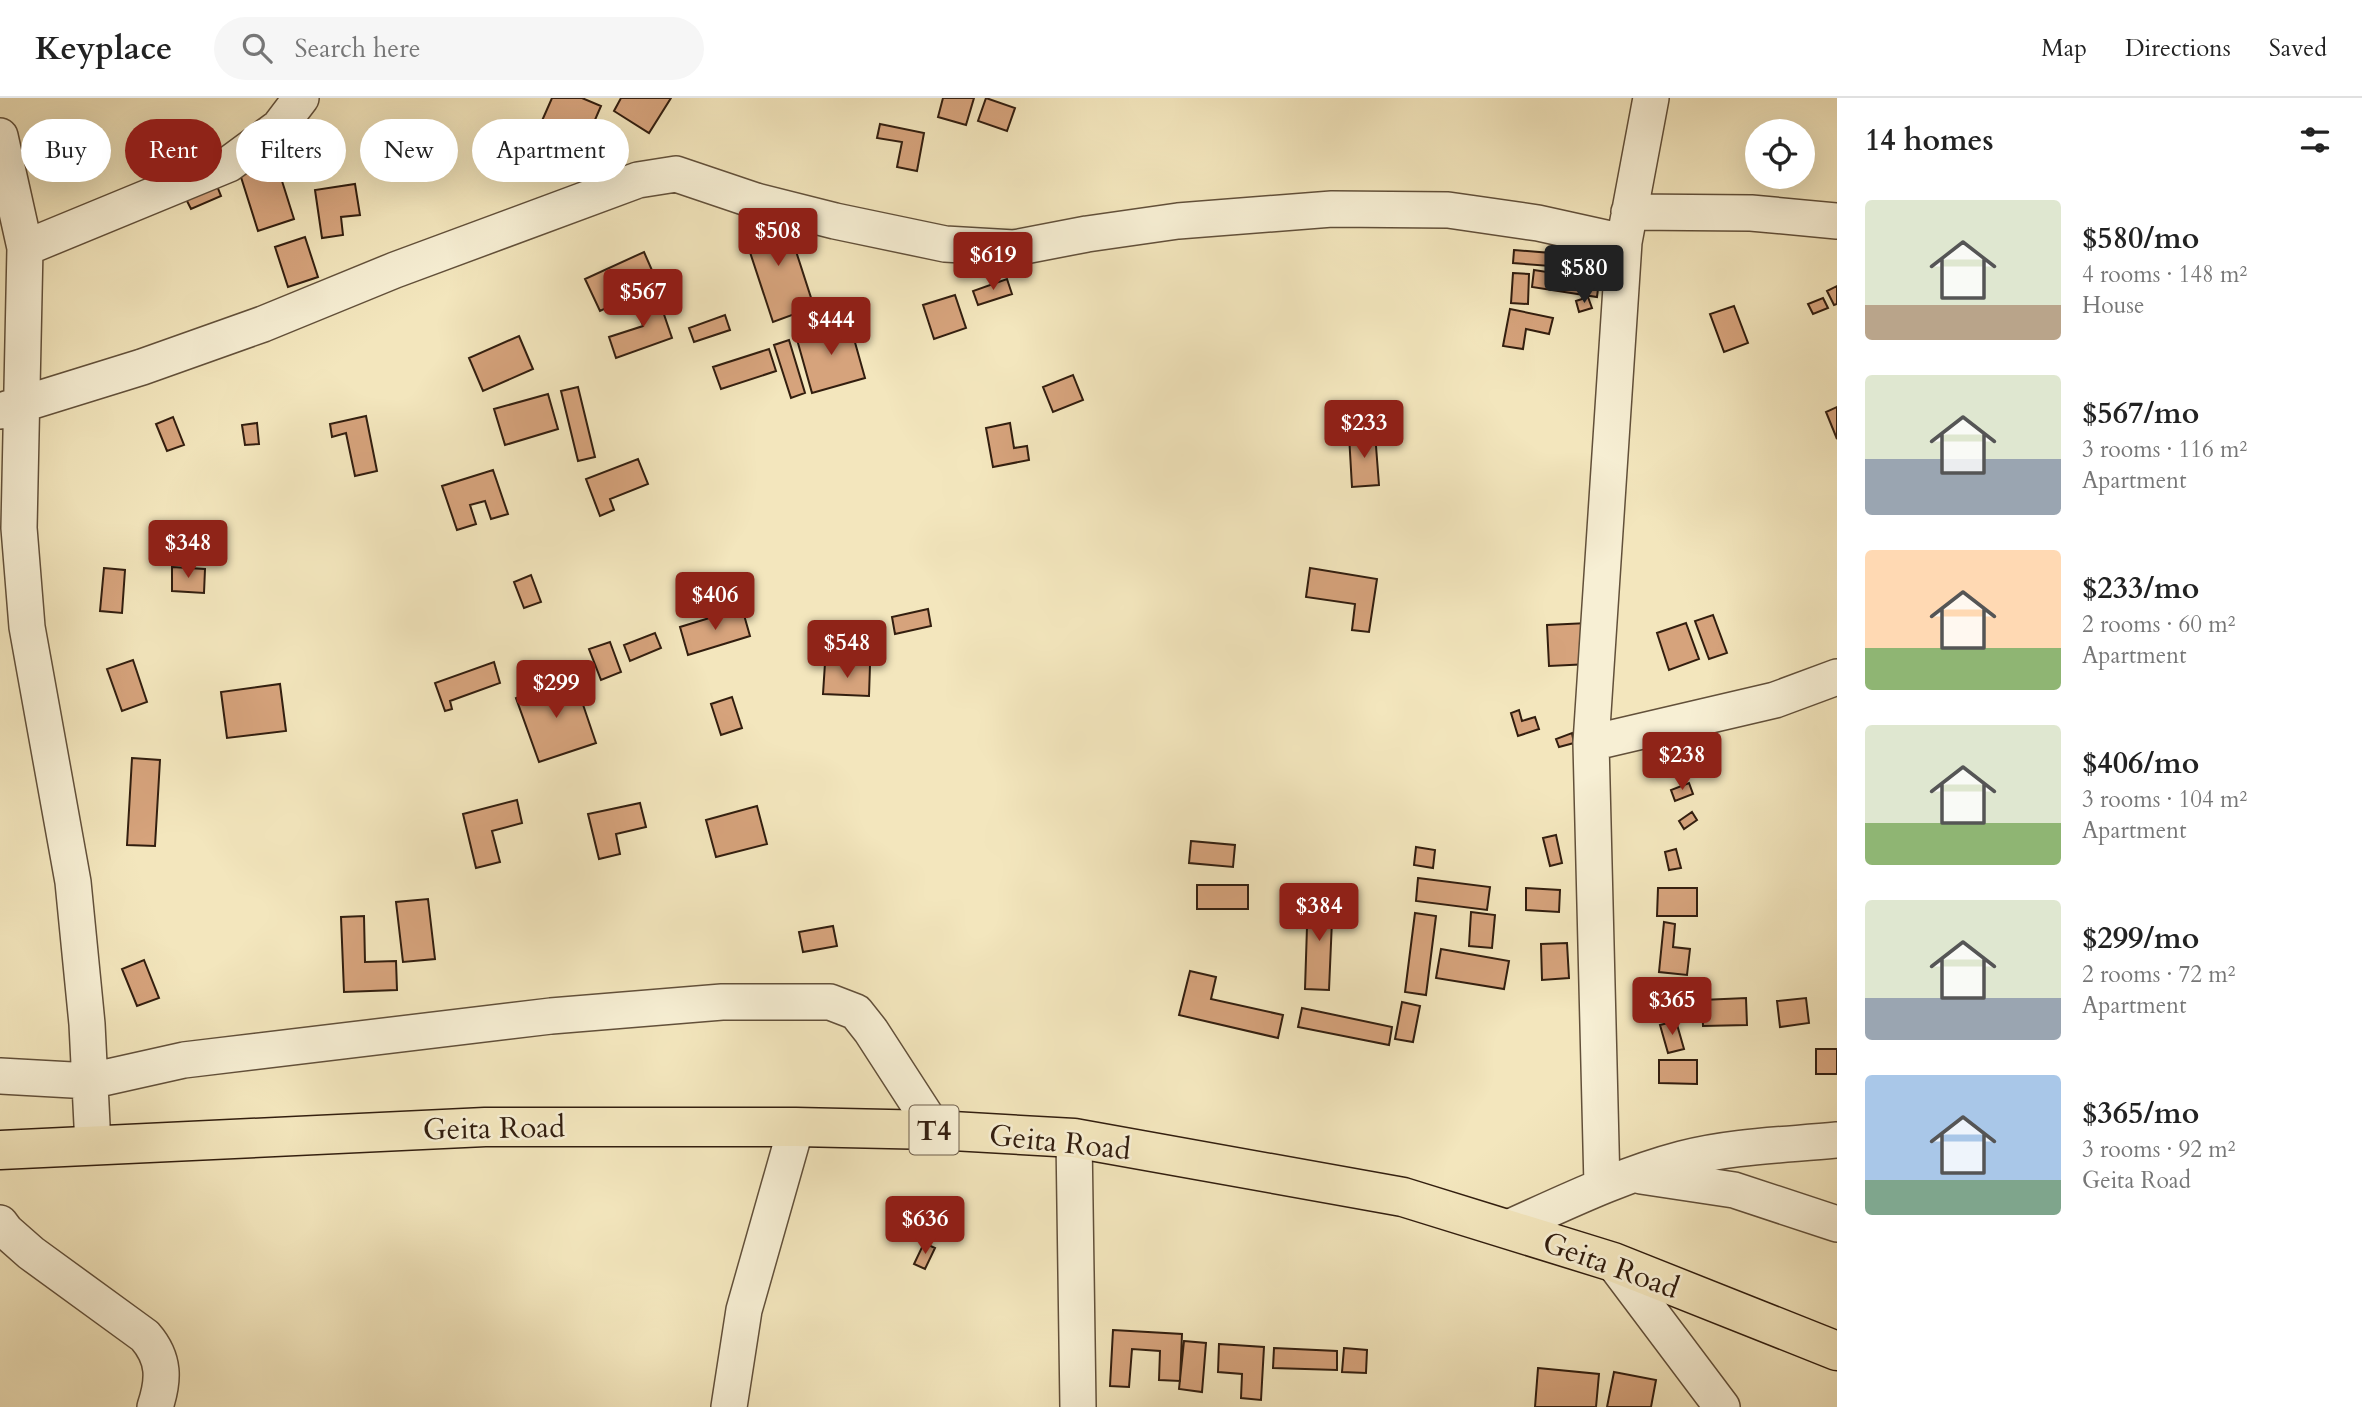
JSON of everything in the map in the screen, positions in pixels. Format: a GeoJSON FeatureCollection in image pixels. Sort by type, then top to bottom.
{"type":"FeatureCollection","features":[{"type":"Feature","properties":{"kind":"highway","name":"Geita Road"},"geometry":{"type":"LineString","coordinates":[[0,1150],[485,1127],[644,1125],[936,1130],[1074,1138],[1402,1197],[1613,1262],[1837,1351]]}},
{"type":"Feature","properties":{"kind":"street"},"geometry":{"type":"LineString","coordinates":[[25,248],[229,164],[279,127],[302,98]]}},
{"type":"Feature","properties":{"kind":"street"},"geometry":{"type":"LineString","coordinates":[[1618,1180],[1591,743],[1627,227],[1651,98]]}},
{"type":"Feature","properties":{"kind":"street"},"geometry":{"type":"LineString","coordinates":[[0,136],[25,248],[11,407],[27,627],[73,883],[87,1024],[93,1145]]}},
{"type":"Feature","properties":{"kind":"street"},"geometry":{"type":"LineString","coordinates":[[11,407],[142,367],[251,328],[639,180],[676,174],[756,201],[835,221],[945,244],[1014,248],[1178,221],[1332,209],[1448,209],[1538,223],[1627,227],[1751,213],[1837,221]]}},
{"type":"Feature","properties":{"kind":"street"},"geometry":{"type":"LineString","coordinates":[[1591,743],[1763,703],[1837,677]]}},
{"type":"Feature","properties":{"kind":"street"},"geometry":{"type":"LineString","coordinates":[[0,1076],[90,1081],[184,1060],[551,1016],[722,1002],[830,1002],[856,1012],[936,1130]]}},
{"type":"Feature","properties":{"kind":"street"},"geometry":{"type":"LineString","coordinates":[[729,1407],[744,1310],[796,1127]]}},
{"type":"Feature","properties":{"kind":"street"},"geometry":{"type":"LineString","coordinates":[[1074,1138],[1078,1407]]}},
{"type":"Feature","properties":{"kind":"street"},"geometry":{"type":"LineString","coordinates":[[1506,1229],[1618,1180],[1683,1158],[1733,1150],[1837,1140]]}},
{"type":"Feature","properties":{"kind":"street"},"geometry":{"type":"LineString","coordinates":[[1618,1180],[1734,1190],[1837,1224]]}},
{"type":"Feature","properties":{"kind":"street"},"geometry":{"type":"LineString","coordinates":[[0,1223],[31,1253],[145,1336],[155,1348],[162,1384],[155,1407]]}},
{"type":"Feature","properties":{"kind":"street"},"geometry":{"type":"LineString","coordinates":[[1613,1262],[1722,1407]]}},
{"type":"Feature","properties":{"kind":"building"},"geometry":{"type":"Polygon","coordinates":[[[552,98],[582,98],[601,106],[595,119],[543,119],[552,98]]]}},
{"type":"Feature","properties":{"kind":"building"},"geometry":{"type":"Polygon","coordinates":[[[621,98],[671,98],[649,133],[614,111],[621,98]]]}},
{"type":"Feature","properties":{"kind":"building"},"geometry":{"type":"Polygon","coordinates":[[[943,98],[974,98],[966,125],[938,117],[943,98]]]}},
{"type":"Feature","properties":{"kind":"building"},"geometry":{"type":"Polygon","coordinates":[[[986,98],[1015,108],[1007,131],[978,121],[986,98]]]}},
{"type":"Feature","properties":{"kind":"building"},"geometry":{"type":"Polygon","coordinates":[[[880,124],[924,133],[917,171],[897,167],[902,142],[877,138],[880,124]]]}},
{"type":"Feature","properties":{"kind":"building"},"geometry":{"type":"Polygon","coordinates":[[[215,182],[221,196],[191,209],[184,195],[215,182]]]}},
{"type":"Feature","properties":{"kind":"building"},"geometry":{"type":"Polygon","coordinates":[[[243,182],[282,182],[294,219],[258,231],[243,182]]]}},
{"type":"Feature","properties":{"kind":"building"},"geometry":{"type":"Polygon","coordinates":[[[355,184],[360,215],[341,217],[343,235],[322,238],[315,190],[355,184]]]}},
{"type":"Feature","properties":{"kind":"building"},"geometry":{"type":"Polygon","coordinates":[[[784,214],[814,307],[773,322],[742,228],[784,214]]]}},
{"type":"Feature","properties":{"kind":"building"},"geometry":{"type":"Polygon","coordinates":[[[305,237],[318,277],[288,287],[275,247],[305,237]]]}},
{"type":"Feature","properties":{"kind":"building"},"geometry":{"type":"Polygon","coordinates":[[[1514,250],[1551,253],[1550,266],[1513,263],[1514,250]]]}},
{"type":"Feature","properties":{"kind":"building"},"geometry":{"type":"Polygon","coordinates":[[[644,252],[658,284],[600,311],[585,279],[644,252]]]}},
{"type":"Feature","properties":{"kind":"building"},"geometry":{"type":"Polygon","coordinates":[[[1534,270],[1599,280],[1597,297],[1532,287],[1534,270]]]}},
{"type":"Feature","properties":{"kind":"building"},"geometry":{"type":"Polygon","coordinates":[[[1513,273],[1529,274],[1528,304],[1511,303],[1513,273]]]}},
{"type":"Feature","properties":{"kind":"building"},"geometry":{"type":"Polygon","coordinates":[[[1007,279],[1012,294],[978,305],[973,291],[1007,279]]]}},
{"type":"Feature","properties":{"kind":"building"},"geometry":{"type":"Polygon","coordinates":[[[1837,286],[1837,304],[1834,305],[1827,291],[1837,286]]]}},
{"type":"Feature","properties":{"kind":"building"},"geometry":{"type":"Polygon","coordinates":[[[657,294],[672,338],[616,358],[609,337],[643,326],[635,302],[657,294]]]}},
{"type":"Feature","properties":{"kind":"building"},"geometry":{"type":"Polygon","coordinates":[[[955,295],[966,328],[934,339],[923,305],[955,295]]]}},
{"type":"Feature","properties":{"kind":"building"},"geometry":{"type":"Polygon","coordinates":[[[1588,297],[1592,308],[1579,312],[1576,301],[1588,297]]]}},
{"type":"Feature","properties":{"kind":"building"},"geometry":{"type":"Polygon","coordinates":[[[1823,298],[1828,308],[1813,314],[1808,304],[1823,298]]]}},
{"type":"Feature","properties":{"kind":"building"},"geometry":{"type":"Polygon","coordinates":[[[1734,306],[1748,343],[1724,352],[1710,314],[1734,306]]]}},
{"type":"Feature","properties":{"kind":"building"},"geometry":{"type":"Polygon","coordinates":[[[1510,309],[1553,318],[1549,334],[1526,329],[1523,349],[1503,346],[1510,309]]]}},
{"type":"Feature","properties":{"kind":"building"},"geometry":{"type":"Polygon","coordinates":[[[725,315],[730,330],[694,342],[689,328],[725,315]]]}},
{"type":"Feature","properties":{"kind":"building"},"geometry":{"type":"Polygon","coordinates":[[[849,321],[865,378],[812,393],[796,336],[849,321]]]}},
{"type":"Feature","properties":{"kind":"building"},"geometry":{"type":"Polygon","coordinates":[[[519,336],[533,369],[483,391],[469,358],[519,336]]]}},
{"type":"Feature","properties":{"kind":"building"},"geometry":{"type":"Polygon","coordinates":[[[789,340],[805,393],[791,398],[774,345],[789,340]]]}},
{"type":"Feature","properties":{"kind":"building"},"geometry":{"type":"Polygon","coordinates":[[[769,349],[776,371],[721,389],[713,367],[769,349]]]}},
{"type":"Feature","properties":{"kind":"building"},"geometry":{"type":"Polygon","coordinates":[[[1073,375],[1083,400],[1053,412],[1043,387],[1073,375]]]}},
{"type":"Feature","properties":{"kind":"building"},"geometry":{"type":"Polygon","coordinates":[[[578,387],[595,457],[578,461],[561,391],[578,387]]]}},
{"type":"Feature","properties":{"kind":"building"},"geometry":{"type":"Polygon","coordinates":[[[548,394],[558,429],[505,445],[494,409],[548,394]]]}},
{"type":"Feature","properties":{"kind":"building"},"geometry":{"type":"Polygon","coordinates":[[[1837,407],[1837,439],[1826,412],[1837,407]]]}},
{"type":"Feature","properties":{"kind":"building"},"geometry":{"type":"Polygon","coordinates":[[[366,416],[377,471],[355,476],[346,433],[332,437],[330,424],[366,416]]]}},
{"type":"Feature","properties":{"kind":"building"},"geometry":{"type":"Polygon","coordinates":[[[173,417],[184,445],[167,451],[156,424],[173,417]]]}},
{"type":"Feature","properties":{"kind":"building"},"geometry":{"type":"Polygon","coordinates":[[[257,423],[259,444],[245,445],[242,425],[257,423]]]}},
{"type":"Feature","properties":{"kind":"building"},"geometry":{"type":"Polygon","coordinates":[[[1010,423],[1014,448],[1027,446],[1029,460],[993,467],[986,428],[1010,423]]]}},
{"type":"Feature","properties":{"kind":"building"},"geometry":{"type":"Polygon","coordinates":[[[1375,433],[1379,485],[1352,487],[1349,435],[1375,433]]]}},
{"type":"Feature","properties":{"kind":"building"},"geometry":{"type":"Polygon","coordinates":[[[638,459],[648,484],[610,499],[614,510],[600,516],[586,479],[638,459]]]}},
{"type":"Feature","properties":{"kind":"building"},"geometry":{"type":"Polygon","coordinates":[[[493,470],[508,514],[491,519],[485,501],[470,505],[476,524],[457,530],[442,486],[493,470]]]}},
{"type":"Feature","properties":{"kind":"building"},"geometry":{"type":"Polygon","coordinates":[[[172,567],[205,569],[204,593],[172,591],[172,567]]]}},
{"type":"Feature","properties":{"kind":"building"},"geometry":{"type":"Polygon","coordinates":[[[104,568],[125,570],[122,613],[100,611],[104,568]]]}},
{"type":"Feature","properties":{"kind":"building"},"geometry":{"type":"Polygon","coordinates":[[[1310,568],[1377,579],[1369,632],[1352,630],[1355,604],[1306,597],[1310,568]]]}},
{"type":"Feature","properties":{"kind":"building"},"geometry":{"type":"Polygon","coordinates":[[[531,575],[541,602],[524,608],[514,582],[531,575]]]}},
{"type":"Feature","properties":{"kind":"building"},"geometry":{"type":"Polygon","coordinates":[[[742,608],[750,636],[688,655],[680,627],[742,608]]]}},
{"type":"Feature","properties":{"kind":"building"},"geometry":{"type":"Polygon","coordinates":[[[928,609],[931,626],[895,634],[892,617],[928,609]]]}},
{"type":"Feature","properties":{"kind":"building"},"geometry":{"type":"Polygon","coordinates":[[[1713,615],[1727,653],[1709,659],[1695,621],[1713,615]]]}},
{"type":"Feature","properties":{"kind":"building"},"geometry":{"type":"Polygon","coordinates":[[[1588,623],[1590,664],[1549,666],[1547,625],[1588,623]]]}},
{"type":"Feature","properties":{"kind":"building"},"geometry":{"type":"Polygon","coordinates":[[[1686,623],[1699,659],[1669,670],[1657,633],[1686,623]]]}},
{"type":"Feature","properties":{"kind":"building"},"geometry":{"type":"Polygon","coordinates":[[[655,633],[661,648],[630,661],[624,645],[655,633]]]}},
{"type":"Feature","properties":{"kind":"building"},"geometry":{"type":"Polygon","coordinates":[[[610,642],[621,672],[601,680],[589,649],[610,642]]]}},
{"type":"Feature","properties":{"kind":"building"},"geometry":{"type":"Polygon","coordinates":[[[133,660],[147,702],[122,711],[107,669],[133,660]]]}},
{"type":"Feature","properties":{"kind":"building"},"geometry":{"type":"Polygon","coordinates":[[[494,662],[500,683],[450,701],[452,709],[445,711],[435,683],[494,662]]]}},
{"type":"Feature","properties":{"kind":"building"},"geometry":{"type":"Polygon","coordinates":[[[825,663],[870,665],[869,696],[823,694],[825,663]]]}},
{"type":"Feature","properties":{"kind":"building"},"geometry":{"type":"Polygon","coordinates":[[[574,678],[596,743],[539,762],[516,698],[574,678]]]}},
{"type":"Feature","properties":{"kind":"building"},"geometry":{"type":"Polygon","coordinates":[[[280,684],[286,731],[227,738],[221,692],[280,684]]]}},
{"type":"Feature","properties":{"kind":"building"},"geometry":{"type":"Polygon","coordinates":[[[732,697],[742,728],[721,735],[711,704],[732,697]]]}},
{"type":"Feature","properties":{"kind":"building"},"geometry":{"type":"Polygon","coordinates":[[[1519,710],[1522,721],[1535,717],[1539,729],[1518,736],[1511,713],[1519,710]]]}},
{"type":"Feature","properties":{"kind":"building"},"geometry":{"type":"Polygon","coordinates":[[[1572,733],[1574,743],[1559,747],[1556,739],[1572,733]]]}},
{"type":"Feature","properties":{"kind":"building"},"geometry":{"type":"Polygon","coordinates":[[[132,758],[160,760],[155,846],[127,845],[132,758]]]}},
{"type":"Feature","properties":{"kind":"building"},"geometry":{"type":"Polygon","coordinates":[[[1689,783],[1693,794],[1675,801],[1671,790],[1689,783]]]}},
{"type":"Feature","properties":{"kind":"building"},"geometry":{"type":"Polygon","coordinates":[[[517,800],[522,823],[492,831],[500,862],[476,868],[463,814],[517,800]]]}},
{"type":"Feature","properties":{"kind":"building"},"geometry":{"type":"Polygon","coordinates":[[[640,803],[646,827],[616,834],[620,854],[599,859],[588,814],[640,803]]]}},
{"type":"Feature","properties":{"kind":"building"},"geometry":{"type":"Polygon","coordinates":[[[757,806],[767,844],[716,857],[706,820],[757,806]]]}},
{"type":"Feature","properties":{"kind":"building"},"geometry":{"type":"Polygon","coordinates":[[[1692,812],[1697,820],[1684,829],[1679,821],[1692,812]]]}},
{"type":"Feature","properties":{"kind":"building"},"geometry":{"type":"Polygon","coordinates":[[[1556,835],[1562,863],[1550,866],[1543,838],[1556,835]]]}},
{"type":"Feature","properties":{"kind":"building"},"geometry":{"type":"Polygon","coordinates":[[[1191,841],[1235,845],[1233,867],[1189,863],[1191,841]]]}},
{"type":"Feature","properties":{"kind":"building"},"geometry":{"type":"Polygon","coordinates":[[[1416,847],[1435,850],[1433,868],[1414,865],[1416,847]]]}},
{"type":"Feature","properties":{"kind":"building"},"geometry":{"type":"Polygon","coordinates":[[[1676,849],[1681,868],[1669,870],[1665,852],[1676,849]]]}},
{"type":"Feature","properties":{"kind":"building"},"geometry":{"type":"Polygon","coordinates":[[[1418,878],[1490,887],[1487,910],[1416,901],[1418,878]]]}},
{"type":"Feature","properties":{"kind":"building"},"geometry":{"type":"Polygon","coordinates":[[[1197,885],[1248,885],[1248,909],[1197,909],[1197,885]]]}},
{"type":"Feature","properties":{"kind":"building"},"geometry":{"type":"Polygon","coordinates":[[[1526,888],[1560,890],[1559,912],[1526,910],[1526,888]]]}},
{"type":"Feature","properties":{"kind":"building"},"geometry":{"type":"Polygon","coordinates":[[[1658,888],[1697,888],[1697,916],[1657,916],[1658,888]]]}},
{"type":"Feature","properties":{"kind":"building"},"geometry":{"type":"Polygon","coordinates":[[[1308,896],[1333,897],[1329,990],[1305,989],[1308,896]]]}},
{"type":"Feature","properties":{"kind":"building"},"geometry":{"type":"Polygon","coordinates":[[[428,899],[435,959],[403,962],[396,902],[428,899]]]}},
{"type":"Feature","properties":{"kind":"building"},"geometry":{"type":"Polygon","coordinates":[[[1471,912],[1495,915],[1492,948],[1469,946],[1471,912]]]}},
{"type":"Feature","properties":{"kind":"building"},"geometry":{"type":"Polygon","coordinates":[[[1415,913],[1436,916],[1426,995],[1405,992],[1415,913]]]}},
{"type":"Feature","properties":{"kind":"building"},"geometry":{"type":"Polygon","coordinates":[[[364,916],[365,962],[396,961],[397,990],[344,992],[341,917],[364,916]]]}},
{"type":"Feature","properties":{"kind":"building"},"geometry":{"type":"Polygon","coordinates":[[[1664,922],[1675,924],[1673,947],[1690,949],[1687,975],[1659,972],[1664,922]]]}},
{"type":"Feature","properties":{"kind":"building"},"geometry":{"type":"Polygon","coordinates":[[[833,926],[837,946],[803,952],[799,932],[833,926]]]}},
{"type":"Feature","properties":{"kind":"building"},"geometry":{"type":"Polygon","coordinates":[[[1567,943],[1569,978],[1542,980],[1541,944],[1567,943]]]}},
{"type":"Feature","properties":{"kind":"building"},"geometry":{"type":"Polygon","coordinates":[[[1441,949],[1509,961],[1504,989],[1436,978],[1441,949]]]}},
{"type":"Feature","properties":{"kind":"building"},"geometry":{"type":"Polygon","coordinates":[[[144,960],[159,998],[137,1006],[122,969],[144,960]]]}},
{"type":"Feature","properties":{"kind":"building"},"geometry":{"type":"Polygon","coordinates":[[[1190,971],[1216,977],[1211,999],[1283,1015],[1278,1038],[1179,1015],[1190,971]]]}},
{"type":"Feature","properties":{"kind":"building"},"geometry":{"type":"Polygon","coordinates":[[[1746,998],[1747,1025],[1703,1026],[1702,1000],[1746,998]]]}},
{"type":"Feature","properties":{"kind":"building"},"geometry":{"type":"Polygon","coordinates":[[[1806,998],[1809,1023],[1780,1027],[1777,1001],[1806,998]]]}},
{"type":"Feature","properties":{"kind":"building"},"geometry":{"type":"Polygon","coordinates":[[[1402,1002],[1420,1006],[1413,1042],[1395,1039],[1402,1002]]]}},
{"type":"Feature","properties":{"kind":"building"},"geometry":{"type":"Polygon","coordinates":[[[1302,1008],[1392,1027],[1389,1045],[1298,1027],[1302,1008]]]}},
{"type":"Feature","properties":{"kind":"building"},"geometry":{"type":"Polygon","coordinates":[[[1676,1021],[1684,1049],[1668,1053],[1660,1025],[1676,1021]]]}},
{"type":"Feature","properties":{"kind":"building"},"geometry":{"type":"Polygon","coordinates":[[[1816,1049],[1837,1049],[1837,1074],[1816,1074],[1816,1049]]]}},
{"type":"Feature","properties":{"kind":"building"},"geometry":{"type":"Polygon","coordinates":[[[1659,1060],[1697,1060],[1697,1084],[1659,1083],[1659,1060]]]}},
{"type":"Feature","properties":{"kind":"building"},"geometry":{"type":"Polygon","coordinates":[[[924,1243],[935,1248],[925,1269],[914,1264],[924,1243]]]}},
{"type":"Feature","properties":{"kind":"building"},"geometry":{"type":"Polygon","coordinates":[[[1113,1330],[1182,1334],[1180,1381],[1159,1380],[1160,1351],[1132,1349],[1129,1387],[1110,1386],[1113,1330]]]}},
{"type":"Feature","properties":{"kind":"building"},"geometry":{"type":"Polygon","coordinates":[[[1184,1341],[1206,1343],[1202,1392],[1179,1389],[1184,1341]]]}},
{"type":"Feature","properties":{"kind":"building"},"geometry":{"type":"Polygon","coordinates":[[[1219,1344],[1264,1347],[1261,1400],[1241,1398],[1242,1374],[1218,1372],[1219,1344]]]}},
{"type":"Feature","properties":{"kind":"building"},"geometry":{"type":"Polygon","coordinates":[[[1274,1348],[1337,1351],[1337,1370],[1273,1368],[1274,1348]]]}},
{"type":"Feature","properties":{"kind":"building"},"geometry":{"type":"Polygon","coordinates":[[[1344,1348],[1367,1350],[1366,1373],[1342,1372],[1344,1348]]]}},
{"type":"Feature","properties":{"kind":"building"},"geometry":{"type":"Polygon","coordinates":[[[1538,1368],[1599,1374],[1596,1407],[1535,1407],[1538,1368]]]}},
{"type":"Feature","properties":{"kind":"building"},"geometry":{"type":"Polygon","coordinates":[[[1614,1372],[1656,1380],[1651,1407],[1607,1407],[1614,1372]]]}}]}
